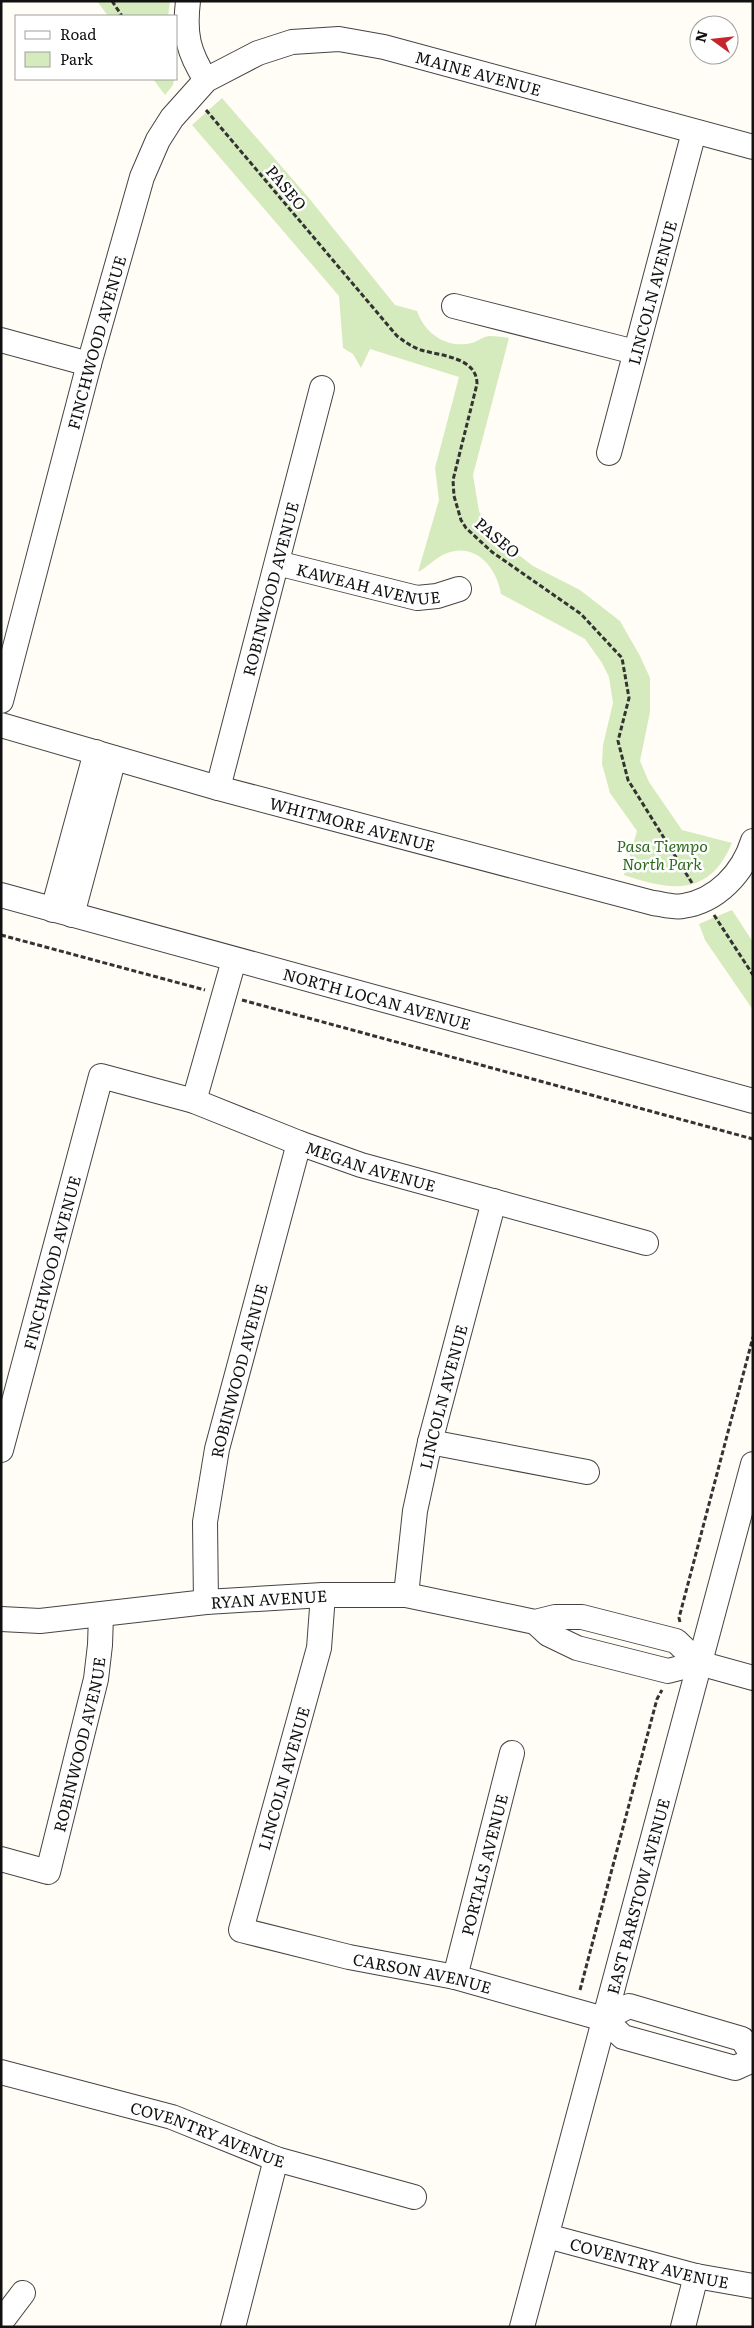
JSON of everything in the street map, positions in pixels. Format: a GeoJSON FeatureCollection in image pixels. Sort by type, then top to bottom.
{"type":"FeatureCollection","features":[{"type":"Feature","properties":{"kind":"street"},"geometry":{"type":"LineString","coordinates":[[188,1],[186,32],[199,87]]}},
{"type":"Feature","properties":{"kind":"street","name":"MAINE AVENUE"},"geometry":{"type":"LineString","coordinates":[[199,87],[258,53],[292,42],[340,40],[384,47],[753,147]]}},
{"type":"Feature","properties":{"kind":"street","name":"FINCHWOOD AVENUE"},"geometry":{"type":"LineString","coordinates":[[1,701],[89,364],[142,177],[158,140],[172,118],[199,87]]}},
{"type":"Feature","properties":{"kind":"street","name":"LINCOLN AVENUE"},"geometry":{"type":"LineString","coordinates":[[609,453],[694,132]]}},
{"type":"Feature","properties":{"kind":"street"},"geometry":{"type":"LineString","coordinates":[[454,306],[636,352]]}},
{"type":"Feature","properties":{"kind":"street"},"geometry":{"type":"LineString","coordinates":[[1,340],[89,364]]}},
{"type":"Feature","properties":{"kind":"street","name":"ROBINWOOD AVENUE"},"geometry":{"type":"LineString","coordinates":[[218,788],[322,388]]}},
{"type":"Feature","properties":{"kind":"street","name":"KAWEAH AVENUE"},"geometry":{"type":"LineString","coordinates":[[276,563],[417,598],[437,596],[459,590]]}},
{"type":"Feature","properties":{"kind":"street","name":"WHITMORE AVENUE"},"geometry":{"type":"LineString","coordinates":[[1,725],[218,788],[653,903],[681,906],[705,900]]}},
{"type":"Feature","properties":{"kind":"street"},"geometry":{"type":"LineString","coordinates":[[63,912],[105,755]]}},
{"type":"Feature","properties":{"kind":"street"},"geometry":{"type":"LineString","coordinates":[[705,900],[734,878],[753,841]]}},
{"type":"Feature","properties":{"kind":"street","name":"NORTH LOCAN AVENUE"},"geometry":{"type":"LineString","coordinates":[[1,895],[753,1101]]}},
{"type":"Feature","properties":{"kind":"street"},"geometry":{"type":"LineString","coordinates":[[194,1101],[234,960]]}},
{"type":"Feature","properties":{"kind":"street","name":"FINCHWOOD AVENUE"},"geometry":{"type":"LineString","coordinates":[[1,1450],[7,1408],[101,1076]]}},
{"type":"Feature","properties":{"kind":"street","name":"MEGAN AVENUE"},"geometry":{"type":"LineString","coordinates":[[101,1076],[194,1101],[299,1143],[361,1165],[646,1243]]}},
{"type":"Feature","properties":{"kind":"street","name":"ROBINWOOD AVENUE"},"geometry":{"type":"LineString","coordinates":[[206,1602],[205,1522],[217,1449],[299,1143]]}},
{"type":"Feature","properties":{"kind":"street","name":"LINCOLN AVENUE"},"geometry":{"type":"LineString","coordinates":[[406,1595],[415,1511],[430,1442],[494,1202]]}},
{"type":"Feature","properties":{"kind":"street"},"geometry":{"type":"LineString","coordinates":[[430,1442],[587,1472]]}},
{"type":"Feature","properties":{"kind":"street","name":"EAST BARSTOW AVENUE"},"geometry":{"type":"LineString","coordinates":[[522,2327],[753,1464]]}},
{"type":"Feature","properties":{"kind":"street","name":"LINCOLN AVENUE"},"geometry":{"type":"LineString","coordinates":[[241,1930],[319,1648],[323,1595]]}},
{"type":"Feature","properties":{"kind":"street","name":"RYAN AVENUE"},"geometry":{"type":"LineString","coordinates":[[1,1618],[40,1621],[206,1602],[323,1595],[406,1595],[534,1622],[555,1617],[582,1617],[676,1641],[699,1663]]}},
{"type":"Feature","properties":{"kind":"street","name":"ROBINWOOD AVENUE"},"geometry":{"type":"LineString","coordinates":[[1,1859],[48,1872],[96,1679],[101,1615]]}},
{"type":"Feature","properties":{"kind":"street","name":"RYAN AVENUE"},"geometry":{"type":"LineString","coordinates":[[534,1622],[548,1634],[576,1648],[668,1671],[699,1663]]}},
{"type":"Feature","properties":{"kind":"street"},"geometry":{"type":"LineString","coordinates":[[699,1663],[753,1678]]}},
{"type":"Feature","properties":{"kind":"street","name":"PORTALS AVENUE"},"geometry":{"type":"LineString","coordinates":[[455,1977],[512,1753]]}},
{"type":"Feature","properties":{"kind":"street","name":"CARSON AVENUE"},"geometry":{"type":"LineString","coordinates":[[241,1930],[349,1957],[455,1977],[604,2019],[623,2037],[735,2068],[753,2060]]}},
{"type":"Feature","properties":{"kind":"street"},"geometry":{"type":"LineString","coordinates":[[604,2019],[629,2006],[742,2039],[753,2056]]}},
{"type":"Feature","properties":{"kind":"street","name":"COVENTRY AVENUE"},"geometry":{"type":"LineString","coordinates":[[1,2072],[172,2118],[276,2159],[414,2197]]}},
{"type":"Feature","properties":{"kind":"street"},"geometry":{"type":"LineString","coordinates":[[233,2327],[276,2159]]}},
{"type":"Feature","properties":{"kind":"street","name":"COVENTRY AVENUE"},"geometry":{"type":"LineString","coordinates":[[547,2236],[696,2276],[753,2286]]}},
{"type":"Feature","properties":{"kind":"street"},"geometry":{"type":"LineString","coordinates":[[683,2327],[696,2276]]}},
{"type":"Feature","properties":{"kind":"street"},"geometry":{"type":"LineString","coordinates":[[1,2322],[23,2293]]}},
{"type":"Feature","properties":{"kind":"path"},"geometry":{"type":"LineString","coordinates":[[112,1],[121,15]]}},
{"type":"Feature","properties":{"kind":"path","name":"PASEO"},"geometry":{"type":"LineString","coordinates":[[199,87],[397,336],[419,350],[463,362],[472,368],[477,376],[477,384],[453,480],[454,496],[461,520],[475,538],[492,552],[581,614],[622,658],[629,698],[618,741],[628,780],[753,975]]}},
{"type":"Feature","properties":{"kind":"path"},"geometry":{"type":"LineString","coordinates":[[1,935],[200,989]]}},
{"type":"Feature","properties":{"kind":"path"},"geometry":{"type":"LineString","coordinates":[[241,1000],[753,1140]]}},
{"type":"Feature","properties":{"kind":"green space"},"geometry":{"type":"Polygon","coordinates":[[[97,1],[170,1],[168,15],[107,15],[97,1]]]}},
{"type":"Feature","properties":{"kind":"green space"},"geometry":{"type":"Polygon","coordinates":[[[154,80],[174,80],[173,85],[165,95],[154,80]]]}},
{"type":"Feature","properties":{"kind":"green space","name":"Pasa Tiempo North Park"},"geometry":{"type":"Polygon","coordinates":[[[222,98],[308,197],[395,305],[417,311],[425,327],[446,342],[454,344],[472,343],[488,336],[509,338],[473,475],[479,511],[490,533],[533,566],[580,590],[620,621],[650,678],[650,712],[640,761],[649,782],[682,830],[732,843],[723,861],[712,873],[700,881],[687,885],[673,886],[657,884],[624,875],[637,831],[610,793],[602,764],[603,745],[613,703],[609,677],[602,663],[585,639],[501,594],[499,584],[490,567],[476,554],[467,551],[447,553],[418,572],[439,500],[435,468],[459,377],[370,349],[361,368],[353,354],[343,348],[339,296],[192,125],[222,98]]]}},
{"type":"Feature","properties":{"kind":"green space","name":"Pasa Tiempo North Park"},"geometry":{"type":"Polygon","coordinates":[[[732,910],[753,942],[753,1010],[705,940],[699,924],[732,910]]]}}]}
